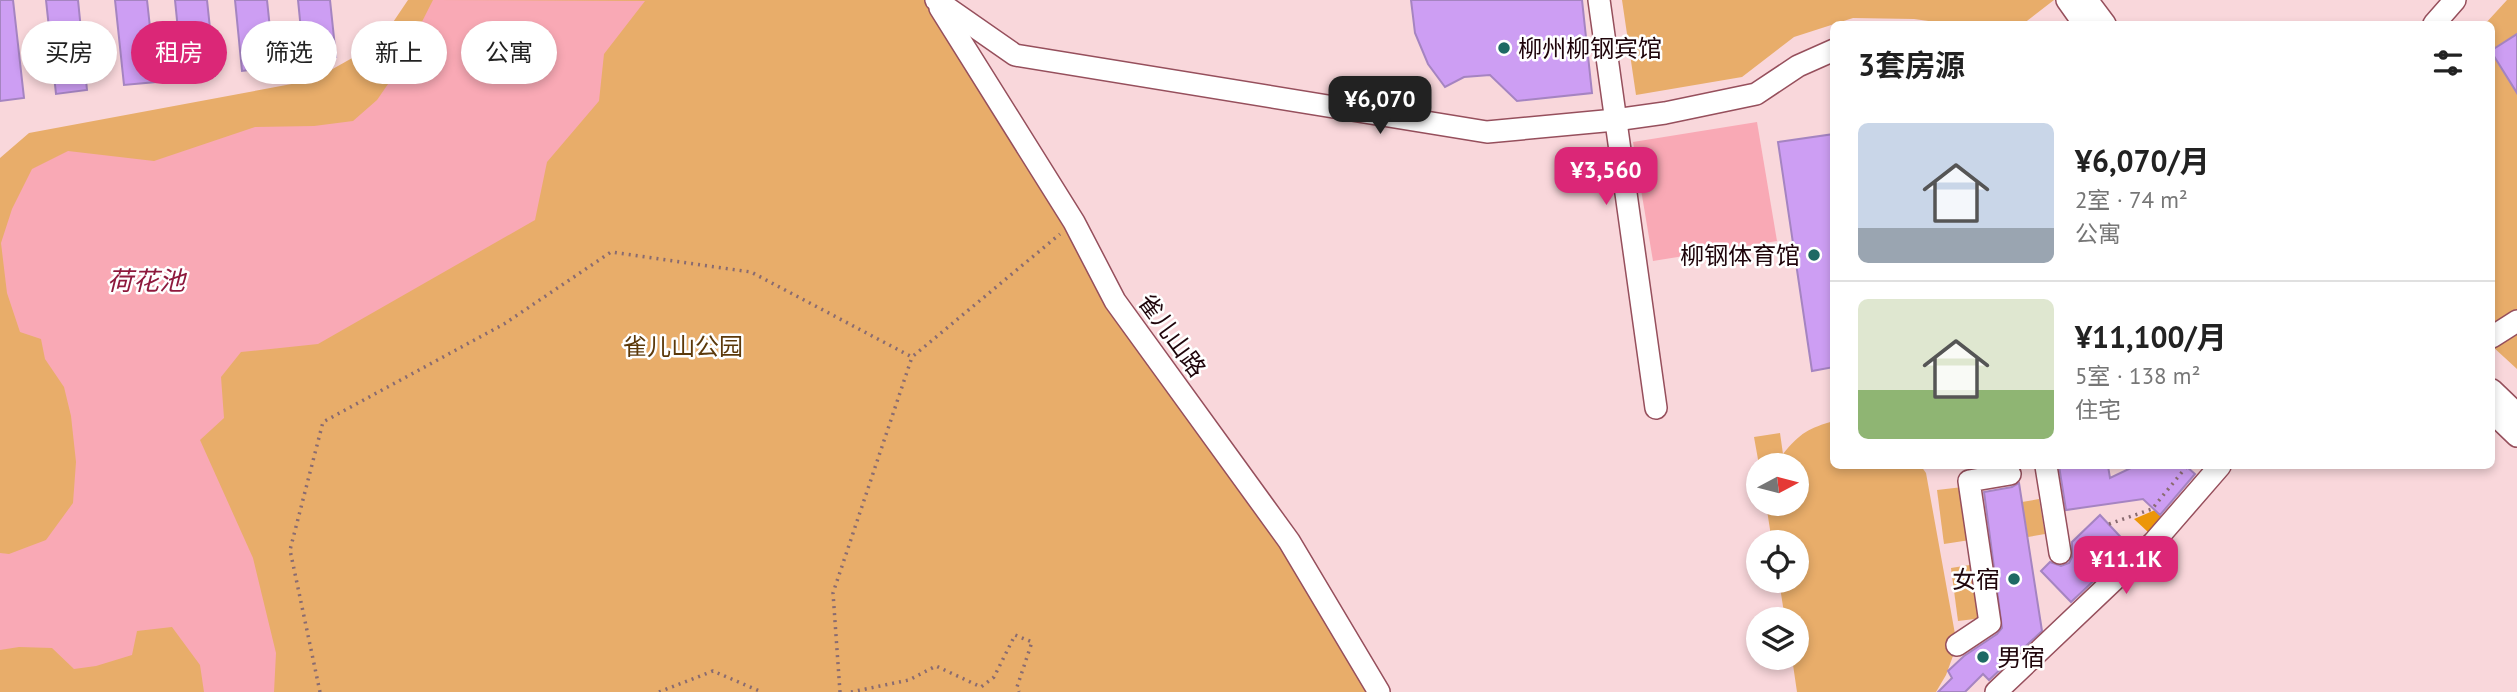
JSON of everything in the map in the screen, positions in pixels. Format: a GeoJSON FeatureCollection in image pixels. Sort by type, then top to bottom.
{"type":"FeatureCollection","features":[{"type":"Feature","properties":{"kind":"street"},"geometry":{"type":"LineString","coordinates":[[935,0],[1015,55],[1487,132],[1615,120],[1756,94],[1798,66],[1830,52]]}},
{"type":"Feature","properties":{"kind":"street","name":"雀儿山路"},"geometry":{"type":"LineString","coordinates":[[935,0],[1074,222],[1115,301],[1289,541],[1379,692]]}},
{"type":"Feature","properties":{"kind":"street"},"geometry":{"type":"LineString","coordinates":[[1599,0],[1656,408]]}},
{"type":"Feature","properties":{"kind":"street"},"geometry":{"type":"LineString","coordinates":[[2067,0],[2082,21]]}},
{"type":"Feature","properties":{"kind":"street"},"geometry":{"type":"LineString","coordinates":[[2087,0],[2103,21]]}},
{"type":"Feature","properties":{"kind":"street"},"geometry":{"type":"LineString","coordinates":[[2437,21],[2455,0]]}},
{"type":"Feature","properties":{"kind":"street"},"geometry":{"type":"LineString","coordinates":[[2495,335],[2517,321]]}},
{"type":"Feature","properties":{"kind":"street"},"geometry":{"type":"LineString","coordinates":[[2495,393],[2517,414]]}},
{"type":"Feature","properties":{"kind":"street"},"geometry":{"type":"LineString","coordinates":[[2495,415],[2517,436]]}},
{"type":"Feature","properties":{"kind":"street"},"geometry":{"type":"LineString","coordinates":[[2046,469],[2060,553]]}},
{"type":"Feature","properties":{"kind":"street"},"geometry":{"type":"LineString","coordinates":[[1996,692],[2154,542],[2217,469]]}},
{"type":"Feature","properties":{"kind":"street"},"geometry":{"type":"LineString","coordinates":[[1957,646],[1990,623],[1968,473],[2010,474]]}},
{"type":"Feature","properties":{"kind":"path"},"geometry":{"type":"LineString","coordinates":[[840,692],[833,593],[912,357],[1074,222]]}},
{"type":"Feature","properties":{"kind":"path"},"geometry":{"type":"LineString","coordinates":[[320,692],[290,550],[323,422],[503,324],[611,252],[751,272],[912,357]]}},
{"type":"Feature","properties":{"kind":"path"},"geometry":{"type":"LineString","coordinates":[[2109,524],[2152,509],[2185,469]]}},
{"type":"Feature","properties":{"kind":"path"},"geometry":{"type":"LineString","coordinates":[[852,692],[909,680],[936,666],[981,687],[994,677],[1015,635],[1031,642],[1017,687],[1019,692]]}},
{"type":"Feature","properties":{"kind":"path"},"geometry":{"type":"LineString","coordinates":[[659,692],[713,671],[762,692]]}},
{"type":"Feature","properties":{"kind":"green space","name":"雀儿山公园"},"geometry":{"type":"Polygon","coordinates":[[[408,0],[926,0],[1066,229],[1286,544],[1367,692],[0,692],[0,158],[29,133],[292,84],[337,84],[337,67],[351,59],[351,84],[447,84],[447,21],[394,21],[408,0]]]}},
{"type":"Feature","properties":{"kind":"green space"},"geometry":{"type":"Polygon","coordinates":[[[1622,0],[2054,0],[2027,21],[1853,18],[1830,21],[1830,25],[1794,37],[1742,77],[1636,95],[1622,0]]]}},
{"type":"Feature","properties":{"kind":"green space"},"geometry":{"type":"Polygon","coordinates":[[[2507,0],[2517,0],[2517,369],[2495,349],[2495,21],[2488,21],[2507,0]]]}},
{"type":"Feature","properties":{"kind":"green space"},"geometry":{"type":"Polygon","coordinates":[[[1830,422],[1830,469],[1923,469],[1926,473],[1957,645],[1946,675],[1936,692],[1797,692],[1794,670],[1809,670],[1809,607],[1783,607],[1781,593],[1809,593],[1809,530],[1770,530],[1768,516],[1810,516],[1810,453],[1784,453],[1806,432],[1830,422]]]}},
{"type":"Feature","properties":{"kind":"green space"},"geometry":{"type":"Polygon","coordinates":[[[1780,433],[1783,453],[1757,453],[1754,437],[1780,433]]]}},
{"type":"Feature","properties":{"kind":"green space"},"geometry":{"type":"Polygon","coordinates":[[[1963,487],[1970,540],[1944,544],[1937,490],[1963,487]]]}},
{"type":"Feature","properties":{"kind":"green space"},"geometry":{"type":"Polygon","coordinates":[[[2039,499],[2045,534],[2028,537],[2022,502],[2039,499]]]}},
{"type":"Feature","properties":{"kind":"green space"},"geometry":{"type":"Polygon","coordinates":[[[1976,564],[1983,618],[1958,621],[1951,568],[1976,564]]]}},
{"type":"Feature","properties":{"kind":"shaded area"},"geometry":{"type":"Polygon","coordinates":[[[2155,510],[2161,516],[2148,532],[2134,519],[2155,510]]]}},
{"type":"Feature","properties":{"kind":"water","name":"荷花池"},"geometry":{"type":"Polygon","coordinates":[[[433,0],[645,1],[604,54],[599,101],[547,162],[535,220],[318,344],[241,352],[221,377],[224,418],[200,440],[253,558],[276,653],[274,692],[204,692],[200,665],[172,627],[137,631],[132,655],[96,666],[74,669],[52,648],[19,647],[0,650],[0,553],[9,554],[46,540],[73,503],[76,462],[71,416],[64,387],[45,359],[41,339],[20,332],[7,293],[1,243],[12,209],[32,169],[68,151],[154,161],[255,127],[314,126],[353,121],[377,100],[388,84],[447,84],[447,21],[422,21],[433,0]]]}},
{"type":"Feature","properties":{"kind":"water"},"geometry":{"type":"Polygon","coordinates":[[[1757,122],[1777,241],[1653,261],[1633,142],[1757,122]]]}},
{"type":"Feature","properties":{"kind":"building"},"geometry":{"type":"Polygon","coordinates":[[[0,0],[13,0],[24,98],[0,101],[0,0]]]}},
{"type":"Feature","properties":{"kind":"building"},"geometry":{"type":"Polygon","coordinates":[[[46,0],[78,0],[80,21],[48,21],[46,0]]]}},
{"type":"Feature","properties":{"kind":"building"},"geometry":{"type":"Polygon","coordinates":[[[115,0],[147,0],[149,21],[131,21],[131,84],[135,84],[124,85],[115,0]]]}},
{"type":"Feature","properties":{"kind":"building"},"geometry":{"type":"Polygon","coordinates":[[[175,0],[207,0],[209,21],[177,21],[175,0]]]}},
{"type":"Feature","properties":{"kind":"building"},"geometry":{"type":"Polygon","coordinates":[[[235,0],[267,0],[269,21],[241,21],[241,61],[235,0]]]}},
{"type":"Feature","properties":{"kind":"building"},"geometry":{"type":"Polygon","coordinates":[[[298,0],[330,0],[332,21],[300,21],[298,0]]]}},
{"type":"Feature","properties":{"kind":"building","name":"柳州柳钢宾馆"},"geometry":{"type":"Polygon","coordinates":[[[1411,0],[1582,0],[1592,93],[1517,101],[1490,75],[1464,77],[1445,87],[1428,64],[1415,33],[1411,0]]]}},
{"type":"Feature","properties":{"kind":"building"},"geometry":{"type":"Polygon","coordinates":[[[2517,34],[2517,93],[2495,58],[2495,48],[2517,34]]]}},
{"type":"Feature","properties":{"kind":"building"},"geometry":{"type":"Polygon","coordinates":[[[55,84],[86,84],[87,90],[56,94],[55,84]]]}},
{"type":"Feature","properties":{"kind":"building","name":"柳钢体育馆"},"geometry":{"type":"Polygon","coordinates":[[[1830,135],[1830,368],[1812,371],[1778,142],[1830,135]]]}},
{"type":"Feature","properties":{"kind":"building"},"geometry":{"type":"Polygon","coordinates":[[[2059,469],[2108,469],[2110,478],[2129,469],[2189,469],[2195,474],[2160,515],[2143,499],[2066,510],[2059,469]]]}},
{"type":"Feature","properties":{"kind":"building","name":"女宿"},"geometry":{"type":"Polygon","coordinates":[[[2019,483],[2042,631],[1989,680],[1983,674],[1965,692],[1938,692],[1952,678],[1948,671],[2002,628],[1984,492],[2012,487],[2019,483]]]}},
{"type":"Feature","properties":{"kind":"building"},"geometry":{"type":"Polygon","coordinates":[[[2100,515],[2130,547],[2071,602],[2041,571],[2050,562],[2061,566],[2069,563],[2072,557],[2072,542],[2100,515]]]}},
{"type":"Feature","properties":{"kind":"place","name":"柳州柳钢宾馆"},"geometry":{"type":"Point","coordinates":[1504,48]}},
{"type":"Feature","properties":{"kind":"place","name":"柳钢体育馆"},"geometry":{"type":"Point","coordinates":[1814,255]}},
{"type":"Feature","properties":{"kind":"place","name":"女宿"},"geometry":{"type":"Point","coordinates":[2014,579]}},
{"type":"Feature","properties":{"kind":"place","name":"男宿"},"geometry":{"type":"Point","coordinates":[1983,657]}}]}
